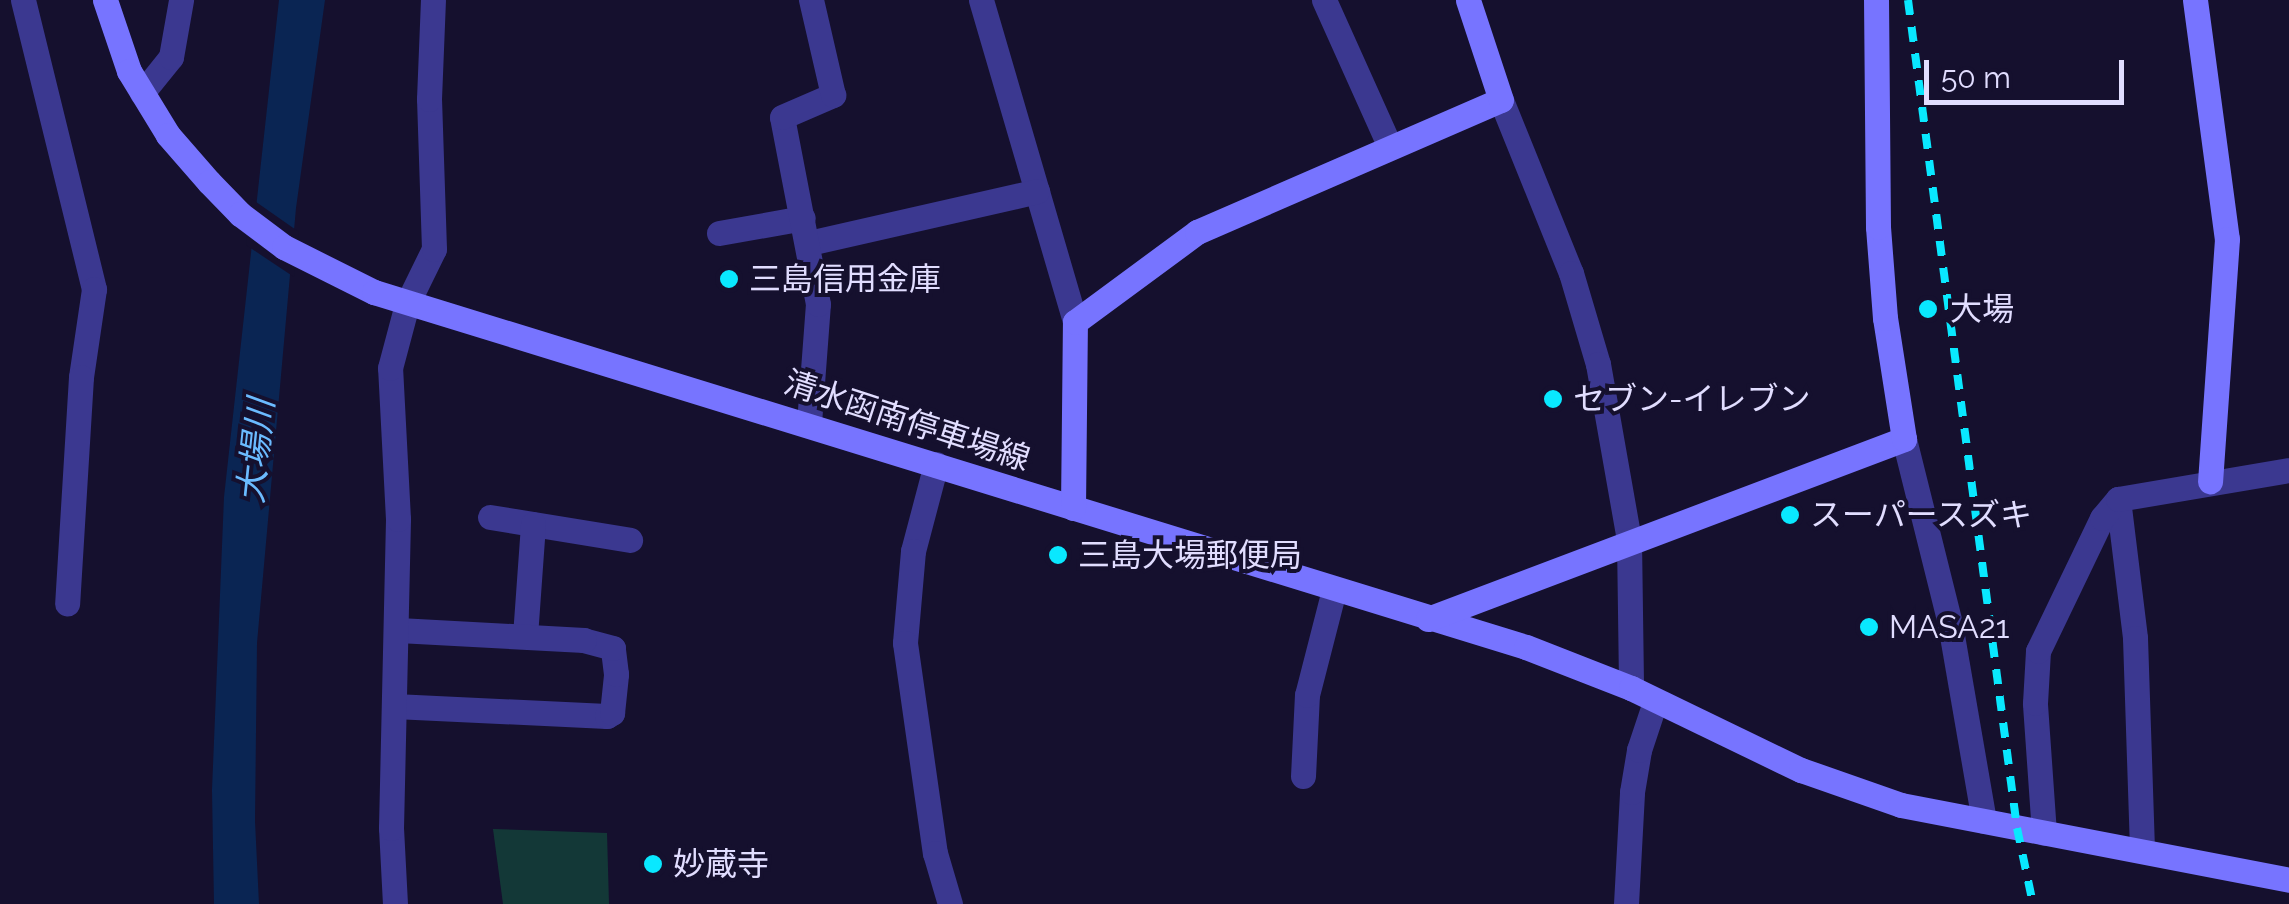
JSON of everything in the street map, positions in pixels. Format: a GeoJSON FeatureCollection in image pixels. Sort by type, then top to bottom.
{"type":"FeatureCollection","features":[{"type":"Feature","properties":{"kind":"street"},"geometry":{"type":"LineString","coordinates":[[23,0],[94,289],[81,377],[67,604]]}},
{"type":"Feature","properties":{"kind":"street","name":"清水函南停車場線"},"geometry":{"type":"LineString","coordinates":[[105,0],[129,71],[142,93],[168,134],[240,214],[284,247],[374,292],[408,304],[808,423],[1073,508],[1076,322]]}},
{"type":"Feature","properties":{"kind":"street"},"geometry":{"type":"LineString","coordinates":[[142,93],[171,57],[181,0]]}},
{"type":"Feature","properties":{"kind":"street"},"geometry":{"type":"LineString","coordinates":[[396,904],[391,828],[398,630],[390,368],[408,304],[434,249],[428,99],[433,0]]}},
{"type":"Feature","properties":{"kind":"street"},"geometry":{"type":"LineString","coordinates":[[808,423],[818,304],[782,117],[833,95],[811,0]]}},
{"type":"Feature","properties":{"kind":"street"},"geometry":{"type":"LineString","coordinates":[[981,0],[1076,322],[1197,232],[1501,100]]}},
{"type":"Feature","properties":{"kind":"street"},"geometry":{"type":"LineString","coordinates":[[1324,0],[1390,147]]}},
{"type":"Feature","properties":{"kind":"street"},"geometry":{"type":"LineString","coordinates":[[1468,0],[1501,100],[1582,304],[1614,439],[1630,540],[1631,688]]}},
{"type":"Feature","properties":{"kind":"street"},"geometry":{"type":"LineString","coordinates":[[1876,0],[1878,227],[1885,318],[1904,439],[1950,624],[1984,821]]}},
{"type":"Feature","properties":{"kind":"street"},"geometry":{"type":"LineString","coordinates":[[2195,0],[2227,239],[2210,482]]}},
{"type":"Feature","properties":{"kind":"street"},"geometry":{"type":"LineString","coordinates":[[720,233],[806,230],[1037,191]]}},
{"type":"Feature","properties":{"kind":"street"},"geometry":{"type":"LineString","coordinates":[[1428,619],[1904,439]]}},
{"type":"Feature","properties":{"kind":"street"},"geometry":{"type":"LineString","coordinates":[[936,464],[913,551],[906,642],[935,853],[950,904]]}},
{"type":"Feature","properties":{"kind":"street"},"geometry":{"type":"LineString","coordinates":[[2044,832],[2035,703],[2038,651],[2102,518],[2118,499],[2289,470]]}},
{"type":"Feature","properties":{"kind":"street"},"geometry":{"type":"LineString","coordinates":[[2118,499],[2136,638],[2142,850]]}},
{"type":"Feature","properties":{"kind":"street"},"geometry":{"type":"LineString","coordinates":[[1073,508],[1526,648],[1631,688],[1841,786],[1901,805],[2289,880]]}},
{"type":"Feature","properties":{"kind":"street"},"geometry":{"type":"LineString","coordinates":[[490,517],[630,540]]}},
{"type":"Feature","properties":{"kind":"street"},"geometry":{"type":"LineString","coordinates":[[525,636],[533,524]]}},
{"type":"Feature","properties":{"kind":"street"},"geometry":{"type":"LineString","coordinates":[[1303,776],[1307,695],[1334,590]]}},
{"type":"Feature","properties":{"kind":"street"},"geometry":{"type":"LineString","coordinates":[[394,706],[596,716],[612,713],[616,674],[613,648],[584,640],[398,630]]}},
{"type":"Feature","properties":{"kind":"street"},"geometry":{"type":"LineString","coordinates":[[1626,904],[1632,792],[1639,750],[1655,702]]}},
{"type":"Feature","properties":{"kind":"green space"},"geometry":{"type":"Polygon","coordinates":[[[493,829],[607,833],[609,904],[503,904],[493,829]]]}},
{"type":"Feature","properties":{"kind":"water","name":"大場川"},"geometry":{"type":"Polygon","coordinates":[[[279,0],[325,0],[296,208],[257,643],[255,821],[259,904],[214,904],[212,790],[224,497],[279,0]]]}},
{"type":"Feature","properties":{"kind":"pier"},"geometry":{"type":"Polygon","coordinates":[[[252,199],[299,232],[294,277],[246,245],[252,199]]]}},
{"type":"Feature","properties":{"kind":"railway"},"geometry":{"type":"LineString","coordinates":[[1908,0],[2017,828],[2033,904]]}},
{"type":"Feature","properties":{"kind":"place","name":"三島信用金庫"},"geometry":{"type":"Point","coordinates":[729,279]}},
{"type":"Feature","properties":{"kind":"place","name":"大場"},"geometry":{"type":"Point","coordinates":[1928,309]}},
{"type":"Feature","properties":{"kind":"place","name":"セブン-イレブン"},"geometry":{"type":"Point","coordinates":[1553,399]}},
{"type":"Feature","properties":{"kind":"place","name":"スーパースズキ"},"geometry":{"type":"Point","coordinates":[1790,515]}},
{"type":"Feature","properties":{"kind":"place","name":"三島大場郵便局"},"geometry":{"type":"Point","coordinates":[1058,555]}},
{"type":"Feature","properties":{"kind":"place","name":"MASA21"},"geometry":{"type":"Point","coordinates":[1869,627]}},
{"type":"Feature","properties":{"kind":"place","name":"妙蔵寺"},"geometry":{"type":"Point","coordinates":[653,864]}}]}
